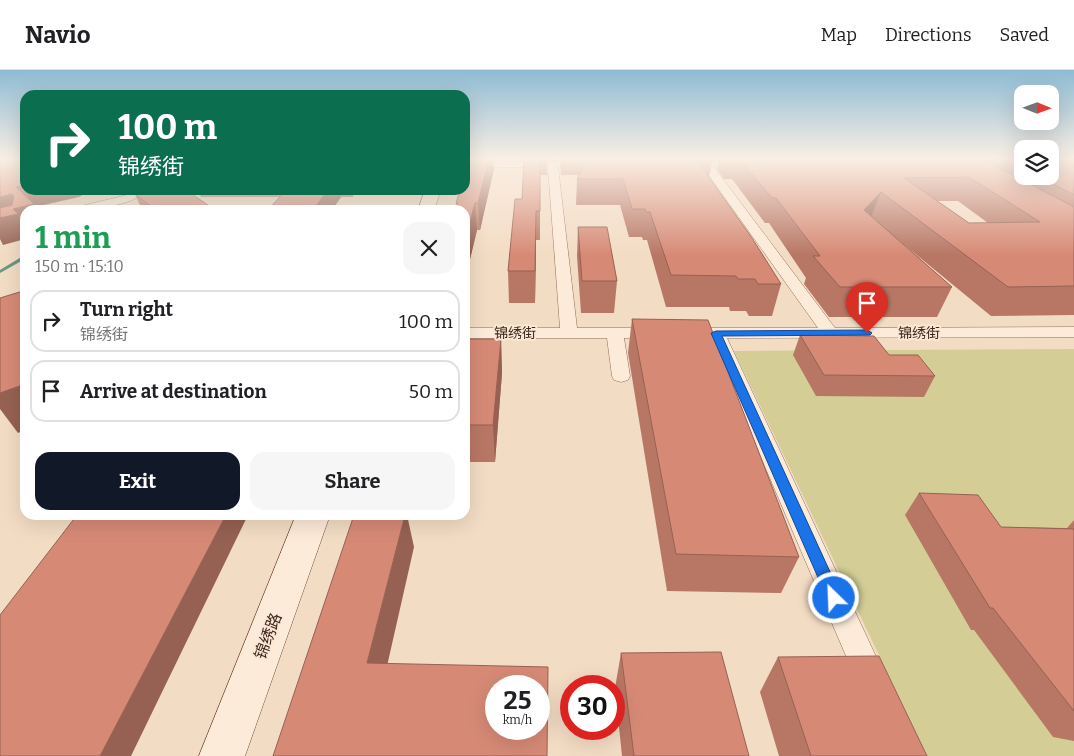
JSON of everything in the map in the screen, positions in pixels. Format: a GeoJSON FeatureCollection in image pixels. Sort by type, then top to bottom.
{"type":"FeatureCollection","features":[{"type":"Feature","properties":{"kind":"main road","name":"锦绣路"},"geometry":{"type":"LineString","coordinates":[[222,756],[311,520]]}},
{"type":"Feature","properties":{"kind":"street"},"geometry":{"type":"LineString","coordinates":[[556,191],[569,334]]}},
{"type":"Feature","properties":{"kind":"street"},"geometry":{"type":"LineString","coordinates":[[724,191],[830,333]]}},
{"type":"Feature","properties":{"kind":"street"},"geometry":{"type":"LineString","coordinates":[[98,205],[134,195]]}},
{"type":"Feature","properties":{"kind":"street","name":"锦绣街"},"geometry":{"type":"LineString","coordinates":[[470,333],[1074,332]]}},
{"type":"Feature","properties":{"kind":"street"},"geometry":{"type":"LineString","coordinates":[[716,333],[881,702]]}},
{"type":"Feature","properties":{"kind":"street"},"geometry":{"type":"LineString","coordinates":[[615,334],[622,376]]}},
{"type":"Feature","properties":{"kind":"shaded area"},"geometry":{"type":"Polygon","coordinates":[[[1074,349],[1074,756],[927,756],[734,351],[1074,349]]]}},
{"type":"Feature","properties":{"kind":"building"},"geometry":{"type":"Polygon","coordinates":[[[0,191],[20,191],[20,195],[24,195],[34,204],[20,205],[20,207],[13,209],[18,214],[0,218],[0,208],[12,205],[14,196],[12,194],[0,197],[0,191]]]}},
{"type":"Feature","properties":{"kind":"building"},"geometry":{"type":"Polygon","coordinates":[[[470,191],[481,191],[478,203],[475,203],[470,221],[470,205],[457,205],[458,203],[456,203],[458,195],[470,195],[470,191]]]}},
{"type":"Feature","properties":{"kind":"building"},"geometry":{"type":"Polygon","coordinates":[[[522,191],[540,191],[540,211],[536,211],[535,271],[508,271],[515,199],[522,199],[522,191]]]}},
{"type":"Feature","properties":{"kind":"building"},"geometry":{"type":"Polygon","coordinates":[[[627,191],[719,191],[752,238],[781,284],[758,284],[755,279],[738,279],[736,276],[671,275],[650,212],[646,212],[645,209],[632,209],[627,191]]]}},
{"type":"Feature","properties":{"kind":"building"},"geometry":{"type":"Polygon","coordinates":[[[766,191],[923,191],[969,223],[1040,222],[991,191],[1043,191],[1074,207],[1074,286],[1008,287],[881,192],[864,210],[952,287],[840,287],[813,256],[820,256],[776,198],[772,198],[766,191]]]}},
{"type":"Feature","properties":{"kind":"building"},"geometry":{"type":"Polygon","coordinates":[[[136,195],[193,195],[208,205],[149,205],[136,195]]]}},
{"type":"Feature","properties":{"kind":"building"},"geometry":{"type":"Polygon","coordinates":[[[282,195],[324,195],[317,205],[272,205],[282,195]]]}},
{"type":"Feature","properties":{"kind":"building"},"geometry":{"type":"Polygon","coordinates":[[[578,227],[607,227],[617,281],[582,281],[578,227]]]}},
{"type":"Feature","properties":{"kind":"building"},"geometry":{"type":"Polygon","coordinates":[[[20,292],[20,386],[0,393],[0,298],[20,292]]]}},
{"type":"Feature","properties":{"kind":"building"},"geometry":{"type":"Polygon","coordinates":[[[632,319],[708,320],[799,557],[676,554],[632,319]]]}},
{"type":"Feature","properties":{"kind":"building"},"geometry":{"type":"Polygon","coordinates":[[[800,335],[874,336],[889,355],[918,355],[935,376],[824,375],[800,335]]]}},
{"type":"Feature","properties":{"kind":"building"},"geometry":{"type":"Polygon","coordinates":[[[470,339],[501,339],[493,425],[470,425],[470,339]]]}},
{"type":"Feature","properties":{"kind":"building"},"geometry":{"type":"Polygon","coordinates":[[[919,493],[978,495],[1001,527],[1074,529],[1074,711],[993,608],[990,608],[919,493]]]}},
{"type":"Feature","properties":{"kind":"building"},"geometry":{"type":"Polygon","coordinates":[[[73,520],[223,520],[100,756],[0,756],[0,615],[73,520]]]}},
{"type":"Feature","properties":{"kind":"building"},"geometry":{"type":"Polygon","coordinates":[[[352,520],[404,520],[367,663],[548,667],[548,675],[485,675],[485,740],[547,740],[547,756],[273,756],[352,520]]]}},
{"type":"Feature","properties":{"kind":"building"},"geometry":{"type":"Polygon","coordinates":[[[721,652],[749,756],[634,756],[621,653],[721,652]]]}},
{"type":"Feature","properties":{"kind":"building"},"geometry":{"type":"Polygon","coordinates":[[[879,656],[927,756],[811,756],[778,657],[879,656]]]}},
{"type":"Feature","properties":{"kind":"waterway"},"geometry":{"type":"LineString","coordinates":[[0,272],[20,260]]}},
{"type":"Feature","properties":{"kind":"route"},"geometry":{"type":"LineString","coordinates":[[834,598],[716,333],[867,333]]}}]}
